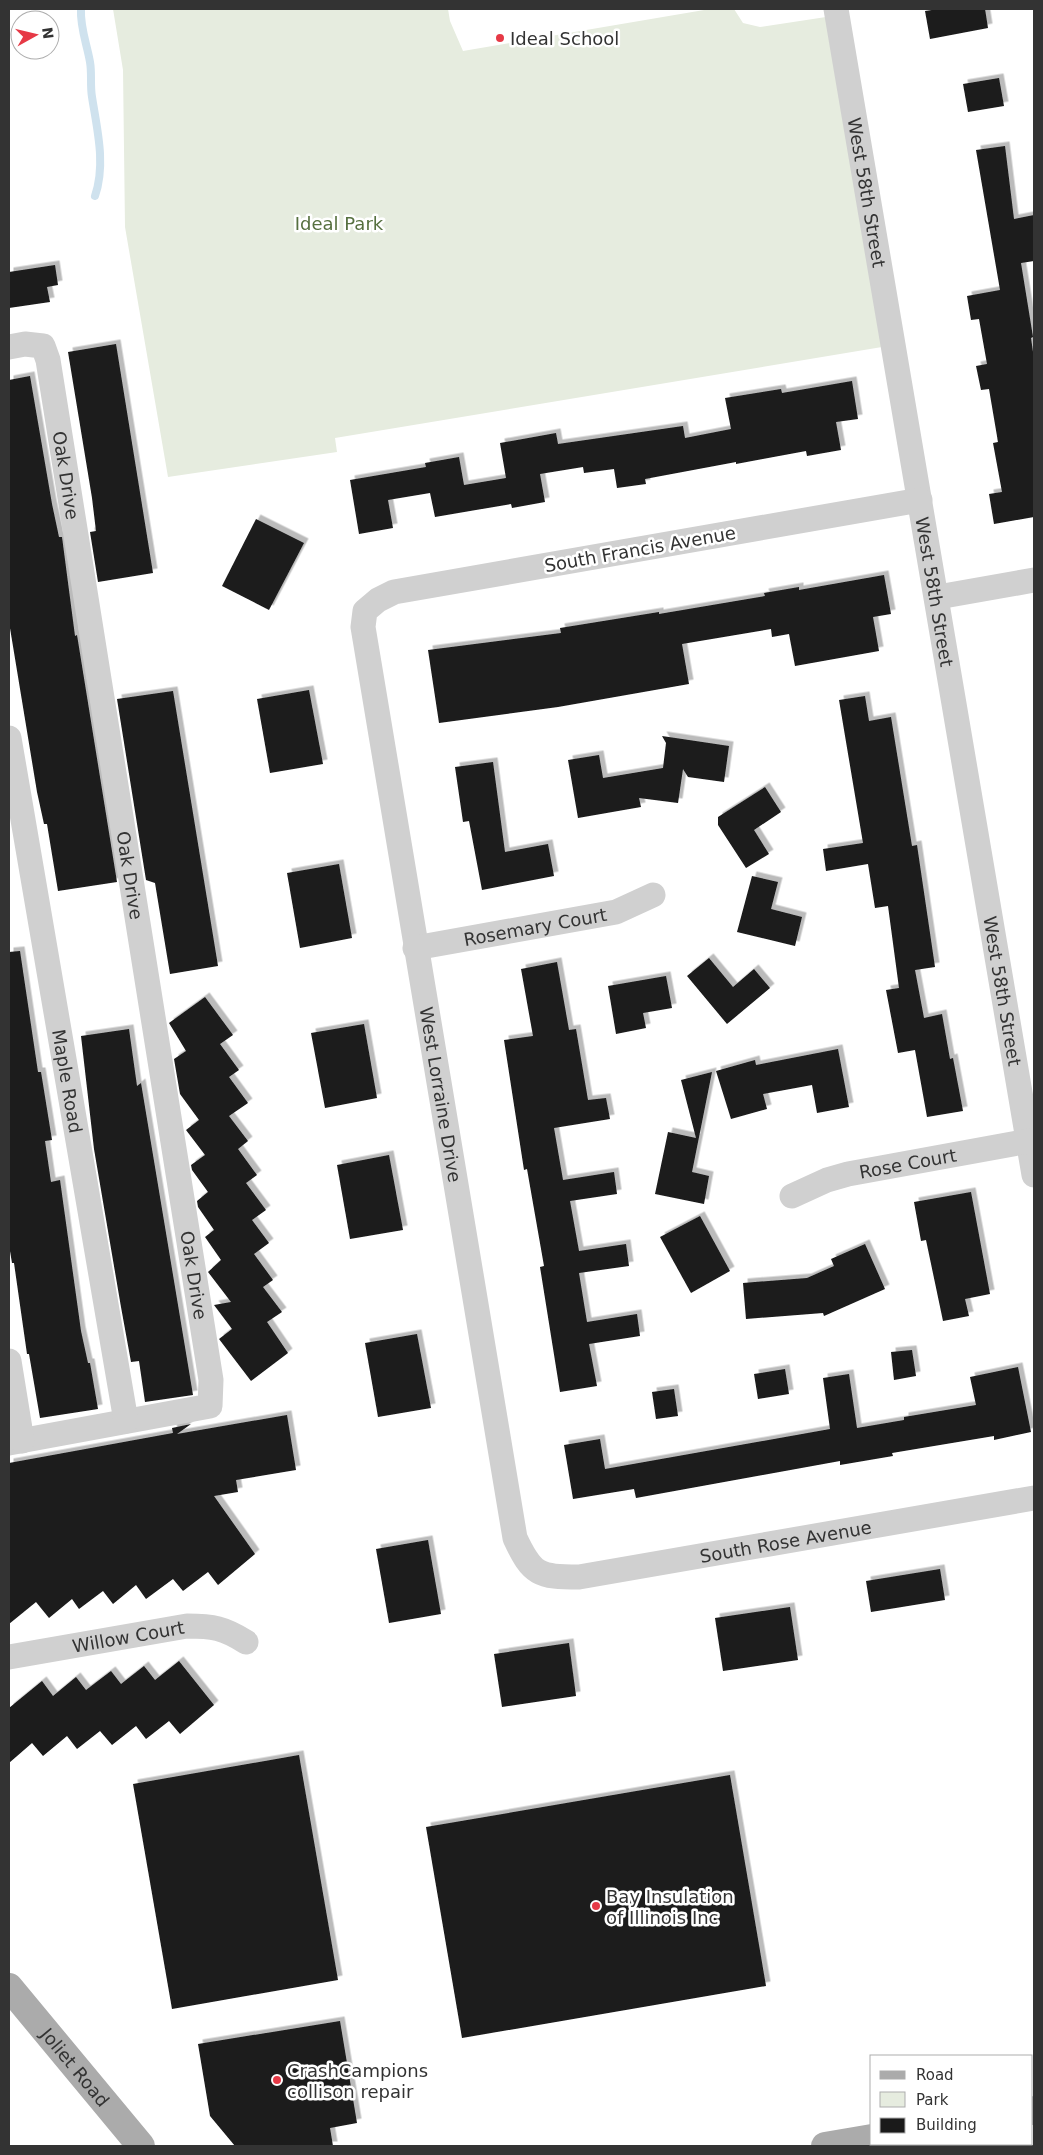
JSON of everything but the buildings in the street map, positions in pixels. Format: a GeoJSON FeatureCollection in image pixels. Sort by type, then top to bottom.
{"type":"FeatureCollection","features":[{"type":"Feature","properties":{"kind":"main road","name":"Joliet Road"},"geometry":{"type":"LineString","coordinates":[[9,1987],[141,2146]]}},
{"type":"Feature","properties":{"kind":"main road"},"geometry":{"type":"LineString","coordinates":[[825,2146],[870,2138]]}},
{"type":"Feature","properties":{"kind":"street","name":"West 58th Street"},"geometry":{"type":"LineString","coordinates":[[836,9],[938,597],[1034,1174]]}},
{"type":"Feature","properties":{"kind":"street","name":"Oak Drive"},"geometry":{"type":"LineString","coordinates":[[9,346],[25,344],[42,346],[48,360],[210,1370],[210,1406],[126,1421]]}},
{"type":"Feature","properties":{"kind":"street","name":"South Francis Avenue"},"geometry":{"type":"LineString","coordinates":[[365,610],[378,600],[394,592],[920,500]]}},
{"type":"Feature","properties":{"kind":"street"},"geometry":{"type":"LineString","coordinates":[[938,597],[1034,580]]}},
{"type":"Feature","properties":{"kind":"street","name":"West Lorraine Drive"},"geometry":{"type":"LineString","coordinates":[[365,610],[363,627],[365,646],[515,1538],[524,1558],[536,1572]]}},
{"type":"Feature","properties":{"kind":"street","name":"Maple Road"},"geometry":{"type":"LineString","coordinates":[[9,738],[16,817],[126,1421]]}},
{"type":"Feature","properties":{"kind":"street","name":"Rosemary Court"},"geometry":{"type":"LineString","coordinates":[[415,948],[616,912],[653,895]]}},
{"type":"Feature","properties":{"kind":"street","name":"Rose Court"},"geometry":{"type":"LineString","coordinates":[[792,1196],[827,1180],[848,1174],[1029,1141]]}},
{"type":"Feature","properties":{"kind":"street"},"geometry":{"type":"LineString","coordinates":[[9,1361],[15,1442],[126,1421]]}},
{"type":"Feature","properties":{"kind":"street","name":"South Rose Avenue"},"geometry":{"type":"LineString","coordinates":[[536,1572],[558,1577],[579,1577],[1034,1498]]}},
{"type":"Feature","properties":{"kind":"street","name":"Willow Court"},"geometry":{"type":"LineString","coordinates":[[9,1657],[188,1626],[208,1626],[227,1630],[246,1642]]}},
{"type":"Feature","properties":{"kind":"green space","name":"Ideal Park"},"geometry":{"type":"Polygon","coordinates":[[[113,9],[448,9],[450,21],[463,51],[710,9],[734,9],[743,23],[760,27],[826,17],[882,347],[335,438],[337,452],[168,477],[125,227],[123,70],[113,9]]]}},
{"type":"Feature","properties":{"kind":"waterway"},"geometry":{"type":"LineString","coordinates":[[81,9],[91,66],[91,93],[100,146],[100,172],[95,196]]}},
{"type":"Feature","properties":{"kind":"place","name":"Ideal School"},"geometry":{"type":"Point","coordinates":[500,38]}},
{"type":"Feature","properties":{"kind":"place","name":"Bay Insulation of Illinois Inc"},"geometry":{"type":"Point","coordinates":[596,1906]}},
{"type":"Feature","properties":{"kind":"place","name":"CrashCampions collison repair"},"geometry":{"type":"Point","coordinates":[277,2080]}}]}
